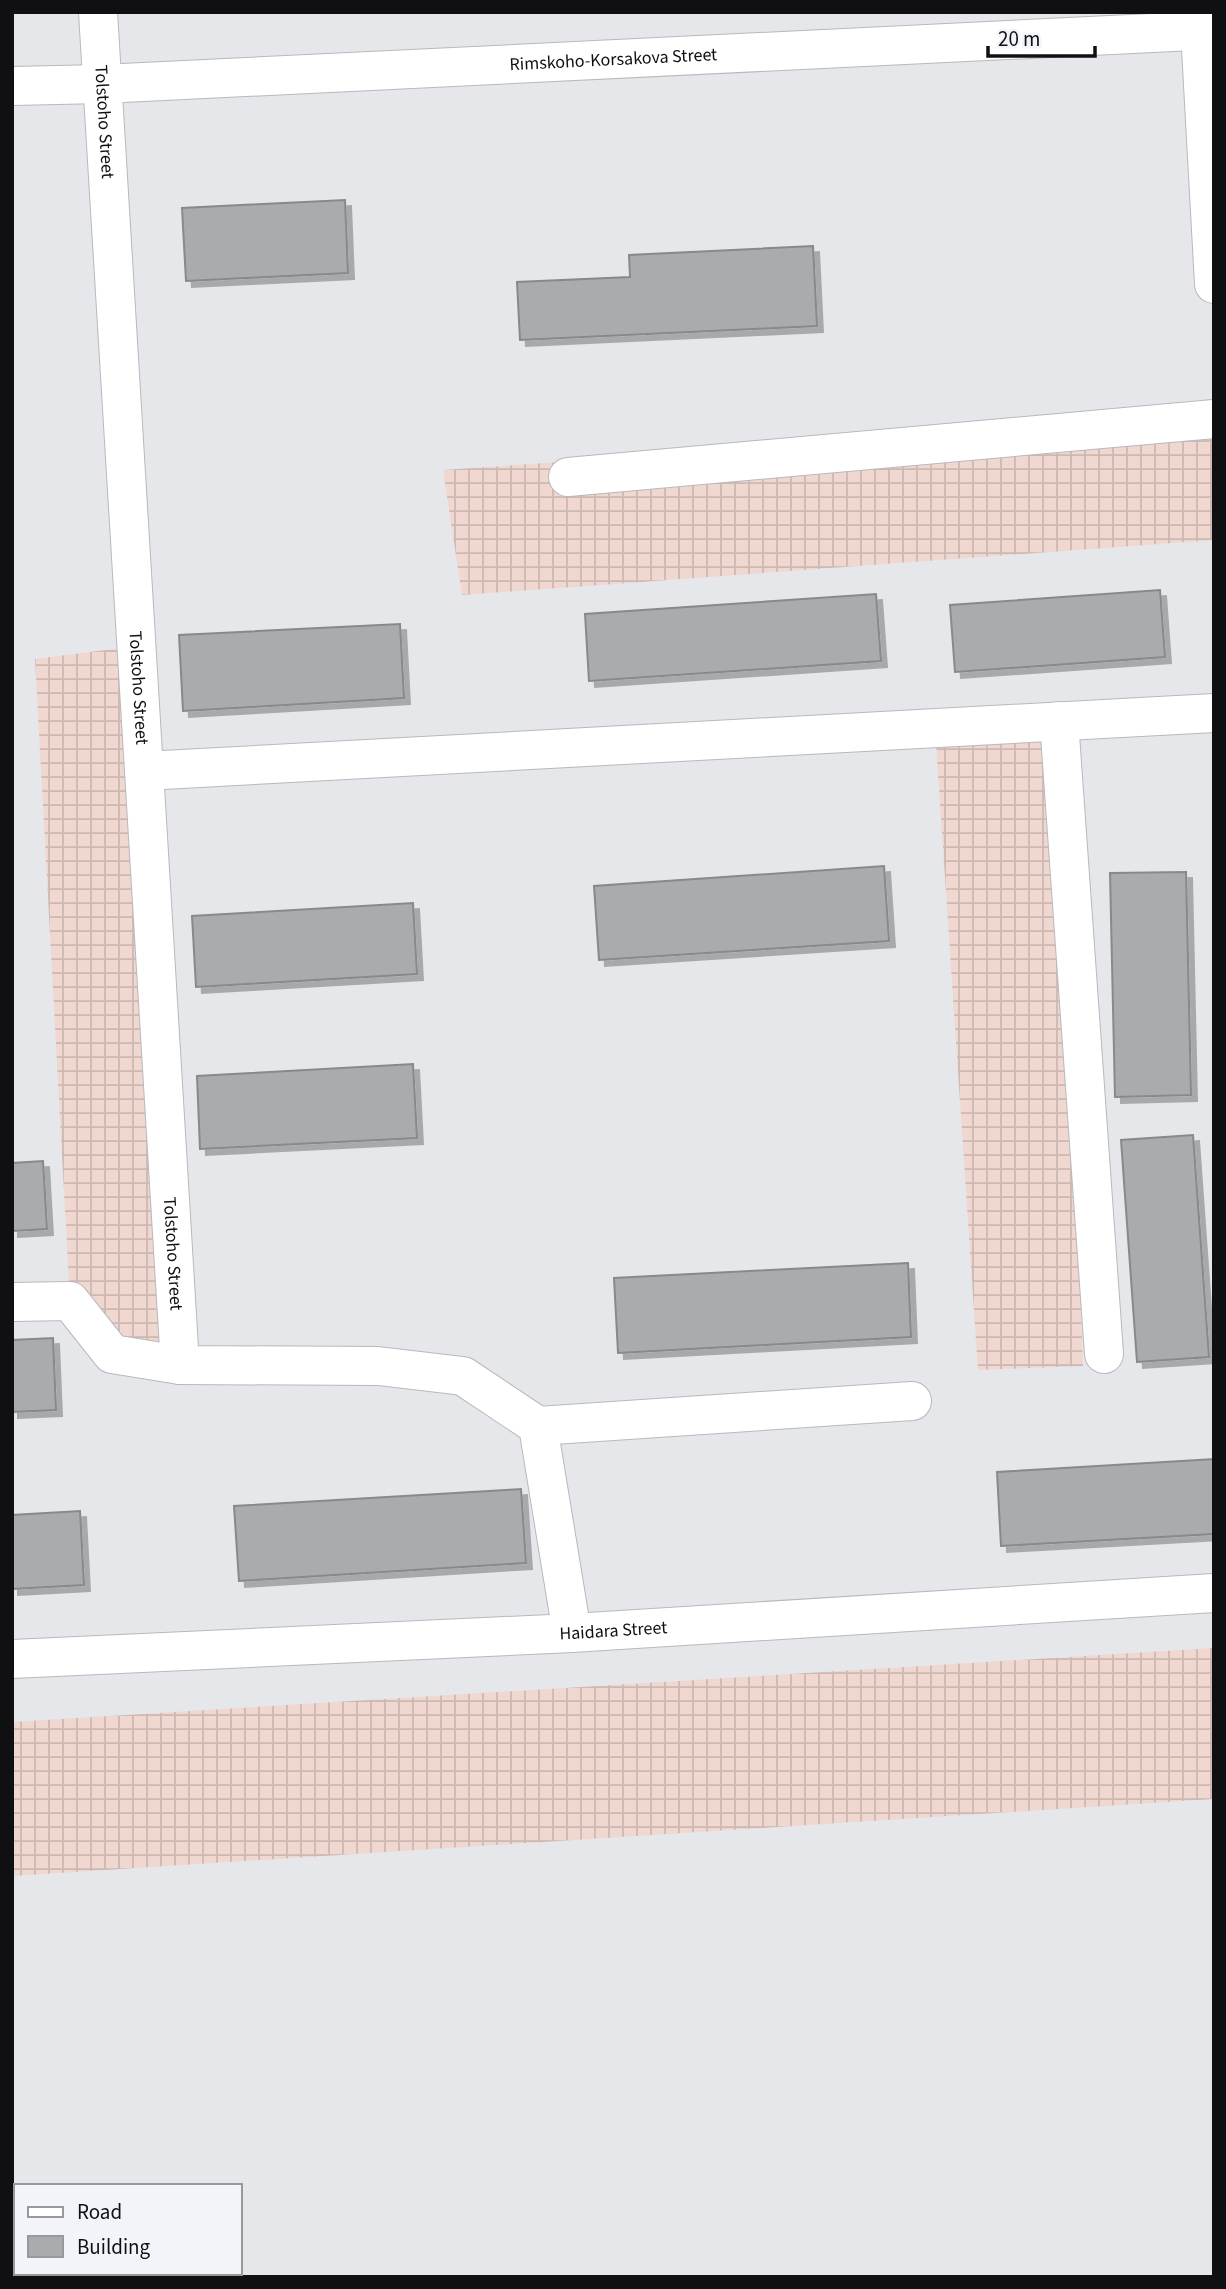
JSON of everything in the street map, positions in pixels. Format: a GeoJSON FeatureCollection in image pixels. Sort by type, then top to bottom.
{"type":"FeatureCollection","features":[{"type":"Feature","properties":{"kind":"street","name":"Tolstoho Street"},"geometry":{"type":"LineString","coordinates":[[98,12],[180,1365]]}},
{"type":"Feature","properties":{"kind":"street","name":"Rimskoho-Korsakova Street"},"geometry":{"type":"LineString","coordinates":[[12,86],[103,84],[1027,25],[1207,30]]}},
{"type":"Feature","properties":{"kind":"street"},"geometry":{"type":"LineString","coordinates":[[1207,30],[1214,284]]}},
{"type":"Feature","properties":{"kind":"street"},"geometry":{"type":"LineString","coordinates":[[568,477],[1214,419]]}},
{"type":"Feature","properties":{"kind":"street"},"geometry":{"type":"LineString","coordinates":[[144,771],[1214,713]]}},
{"type":"Feature","properties":{"kind":"street"},"geometry":{"type":"LineString","coordinates":[[1059,721],[1104,1354]]}},
{"type":"Feature","properties":{"kind":"street"},"geometry":{"type":"LineString","coordinates":[[12,1302],[70,1301],[112,1354],[180,1365],[378,1366],[463,1376],[538,1426],[912,1401]]}},
{"type":"Feature","properties":{"kind":"street"},"geometry":{"type":"LineString","coordinates":[[538,1426],[572,1633]]}},
{"type":"Feature","properties":{"kind":"street","name":"Haidara Street"},"geometry":{"type":"LineString","coordinates":[[12,1659],[572,1633],[1214,1593]]}},
{"type":"Feature","properties":{"kind":"shaded area"},"geometry":{"type":"Polygon","coordinates":[[[1214,418],[1214,540],[462,595],[443,470],[1214,418]]]}},
{"type":"Feature","properties":{"kind":"shaded area"},"geometry":{"type":"Polygon","coordinates":[[[137,646],[180,1365],[112,1354],[70,1301],[35,659],[137,646]]]}},
{"type":"Feature","properties":{"kind":"shaded area"},"geometry":{"type":"Polygon","coordinates":[[[1059,721],[1083,1366],[978,1370],[935,728],[1059,721]]]}},
{"type":"Feature","properties":{"kind":"shaded area"},"geometry":{"type":"Polygon","coordinates":[[[1214,1648],[1214,1799],[12,1876],[12,1722],[1214,1648]]]}},
{"type":"Feature","properties":{"kind":"building"},"geometry":{"type":"Polygon","coordinates":[[[345,200],[348,273],[186,281],[182,208],[345,200]]]}},
{"type":"Feature","properties":{"kind":"building"},"geometry":{"type":"Polygon","coordinates":[[[813,246],[817,326],[520,340],[517,282],[630,277],[629,255],[813,246]]]}},
{"type":"Feature","properties":{"kind":"building"},"geometry":{"type":"Polygon","coordinates":[[[1160,590],[1165,657],[955,672],[950,605],[1160,590]]]}},
{"type":"Feature","properties":{"kind":"building"},"geometry":{"type":"Polygon","coordinates":[[[876,594],[881,661],[589,681],[585,614],[876,594]]]}},
{"type":"Feature","properties":{"kind":"building"},"geometry":{"type":"Polygon","coordinates":[[[400,624],[404,698],[183,711],[179,635],[400,624]]]}},
{"type":"Feature","properties":{"kind":"building"},"geometry":{"type":"Polygon","coordinates":[[[884,866],[889,941],[599,960],[594,886],[884,866]]]}},
{"type":"Feature","properties":{"kind":"building"},"geometry":{"type":"Polygon","coordinates":[[[1186,872],[1191,1095],[1115,1097],[1110,873],[1186,872]]]}},
{"type":"Feature","properties":{"kind":"building"},"geometry":{"type":"Polygon","coordinates":[[[413,903],[417,974],[196,987],[192,916],[413,903]]]}},
{"type":"Feature","properties":{"kind":"building"},"geometry":{"type":"Polygon","coordinates":[[[413,1064],[417,1138],[200,1149],[197,1076],[413,1064]]]}},
{"type":"Feature","properties":{"kind":"building"},"geometry":{"type":"Polygon","coordinates":[[[1193,1135],[1209,1357],[1137,1362],[1121,1140],[1193,1135]]]}},
{"type":"Feature","properties":{"kind":"building"},"geometry":{"type":"Polygon","coordinates":[[[43,1161],[47,1229],[12,1231],[12,1163],[43,1161]]]}},
{"type":"Feature","properties":{"kind":"building"},"geometry":{"type":"Polygon","coordinates":[[[908,1263],[911,1337],[618,1353],[614,1278],[908,1263]]]}},
{"type":"Feature","properties":{"kind":"building"},"geometry":{"type":"Polygon","coordinates":[[[53,1338],[56,1410],[12,1412],[12,1340],[53,1338]]]}},
{"type":"Feature","properties":{"kind":"building"},"geometry":{"type":"Polygon","coordinates":[[[1214,1459],[1214,1534],[1001,1546],[997,1472],[1214,1459]]]}},
{"type":"Feature","properties":{"kind":"building"},"geometry":{"type":"Polygon","coordinates":[[[521,1489],[526,1563],[239,1581],[234,1506],[521,1489]]]}},
{"type":"Feature","properties":{"kind":"building"},"geometry":{"type":"Polygon","coordinates":[[[80,1511],[84,1585],[12,1589],[12,1515],[80,1511]]]}}]}
